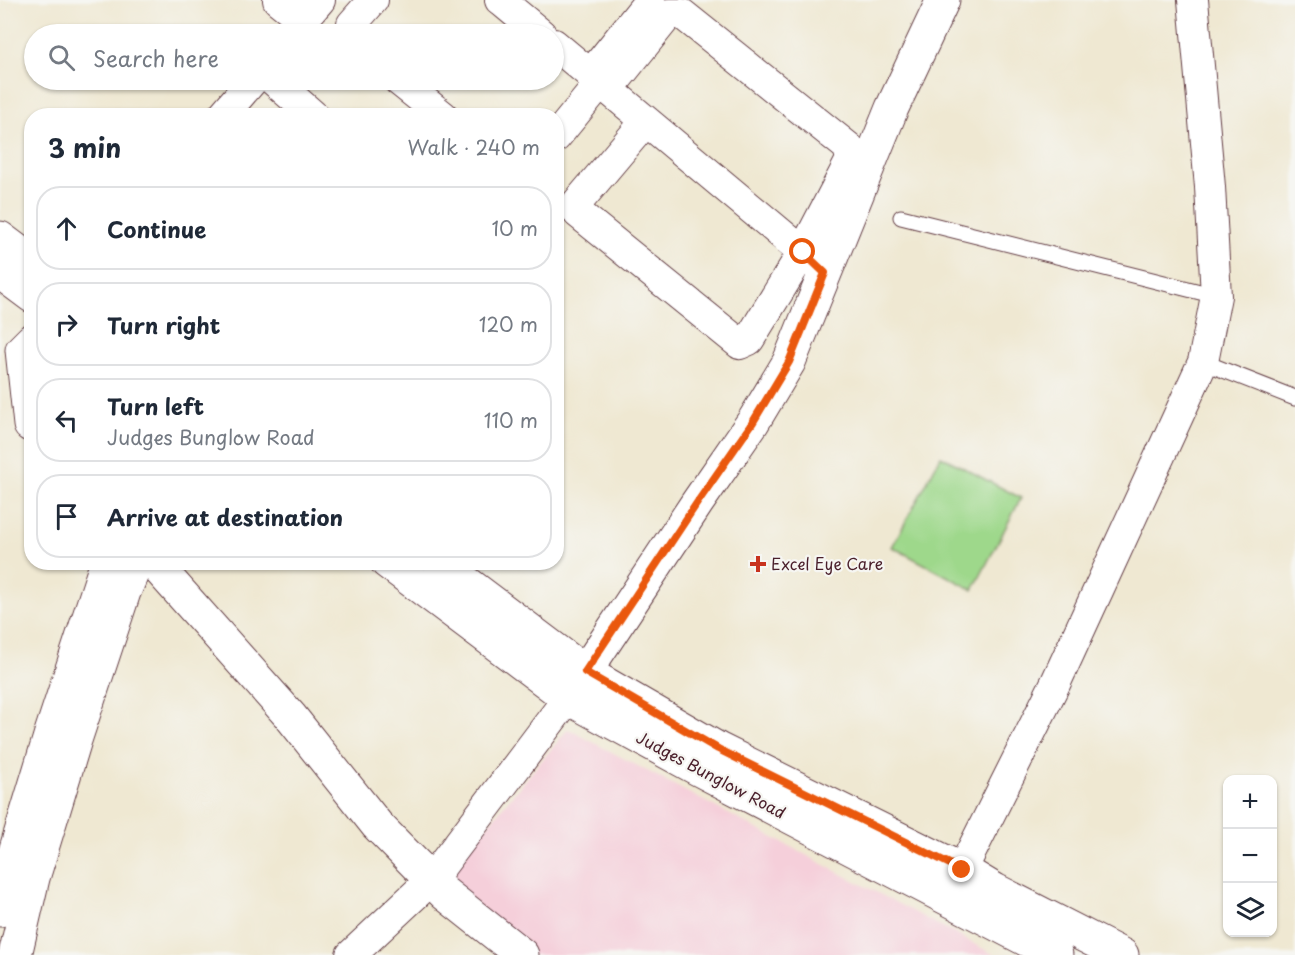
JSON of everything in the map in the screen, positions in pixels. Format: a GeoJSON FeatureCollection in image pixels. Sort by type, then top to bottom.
{"type":"FeatureCollection","features":[{"type":"Feature","properties":{"kind":"street"},"geometry":{"type":"LineString","coordinates":[[278,0],[322,24]]}},
{"type":"Feature","properties":{"kind":"street"},"geometry":{"type":"LineString","coordinates":[[352,24],[373,0]]}},
{"type":"Feature","properties":{"kind":"street"},"geometry":{"type":"LineString","coordinates":[[500,0],[530,24]]}},
{"type":"Feature","properties":{"kind":"street"},"geometry":{"type":"LineString","coordinates":[[599,83],[650,0]]}},
{"type":"Feature","properties":{"kind":"street"},"geometry":{"type":"LineString","coordinates":[[646,121],[577,203],[579,213],[740,344],[749,340],[814,263],[943,0]]}},
{"type":"Feature","properties":{"kind":"street"},"geometry":{"type":"LineString","coordinates":[[962,870],[1056,682],[1203,362],[1216,296],[1210,187],[1193,0]]}},
{"type":"Feature","properties":{"kind":"street"},"geometry":{"type":"LineString","coordinates":[[351,955],[431,880],[577,685],[759,412],[789,362],[814,263],[851,160],[848,147],[682,14],[669,14],[599,83],[564,127]]}},
{"type":"Feature","properties":{"kind":"street"},"geometry":{"type":"LineString","coordinates":[[564,53],[814,263]]}},
{"type":"Feature","properties":{"kind":"street"},"geometry":{"type":"LineString","coordinates":[[229,108],[244,90]]}},
{"type":"Feature","properties":{"kind":"street"},"geometry":{"type":"LineString","coordinates":[[284,90],[305,108]]}},
{"type":"Feature","properties":{"kind":"street"},"geometry":{"type":"LineString","coordinates":[[410,90],[433,108]]}},
{"type":"Feature","properties":{"kind":"street"},"geometry":{"type":"LineString","coordinates":[[424,90],[447,108]]}},
{"type":"Feature","properties":{"kind":"street"},"geometry":{"type":"LineString","coordinates":[[0,238],[24,256]]}},
{"type":"Feature","properties":{"kind":"street"},"geometry":{"type":"LineString","coordinates":[[0,272],[24,290]]}},
{"type":"Feature","properties":{"kind":"street"},"geometry":{"type":"LineString","coordinates":[[18,348],[24,384]]}},
{"type":"Feature","properties":{"kind":"street"},"geometry":{"type":"LineString","coordinates":[[0,396],[24,419]]}},
{"type":"Feature","properties":{"kind":"street"},"geometry":{"type":"LineString","coordinates":[[0,910],[9,872],[51,733],[104,570]]}},
{"type":"Feature","properties":{"kind":"street"},"geometry":{"type":"LineString","coordinates":[[15,955],[33,878],[75,740],[124,592],[134,570]]}},
{"type":"Feature","properties":{"kind":"street"},"geometry":{"type":"LineString","coordinates":[[160,570],[291,717],[377,825],[444,892],[522,955]]}},
{"type":"Feature","properties":{"kind":"street","name":"Judges Bunglow Road"},"geometry":{"type":"LineString","coordinates":[[399,570],[577,685],[698,768],[1056,955]]}},
{"type":"Feature","properties":{"kind":"street","name":"Judges Bunglow Road"},"geometry":{"type":"LineString","coordinates":[[448,570],[577,685],[718,749],[962,870],[995,890],[1122,955]]}},
{"type":"Feature","properties":{"kind":"lane"},"geometry":{"type":"LineString","coordinates":[[901,217],[1216,296]]}},
{"type":"Feature","properties":{"kind":"lane"},"geometry":{"type":"LineString","coordinates":[[1203,362],[1295,398]]}},
{"type":"Feature","properties":{"kind":"shaded area"},"geometry":{"type":"Polygon","coordinates":[[[568,729],[995,955],[532,955],[445,876],[568,729]]]}},
{"type":"Feature","properties":{"kind":"green space"},"geometry":{"type":"Polygon","coordinates":[[[941,456],[1021,498],[973,590],[892,547],[941,456]]]}},
{"type":"Feature","properties":{"kind":"place","name":"Excel Eye Care"},"geometry":{"type":"Point","coordinates":[758,564]}},
{"type":"Feature","properties":{"kind":"route"},"geometry":{"type":"LineString","coordinates":[[803,252],[825,273],[789,362],[753,422],[585,672],[718,749],[962,870]]}}]}
